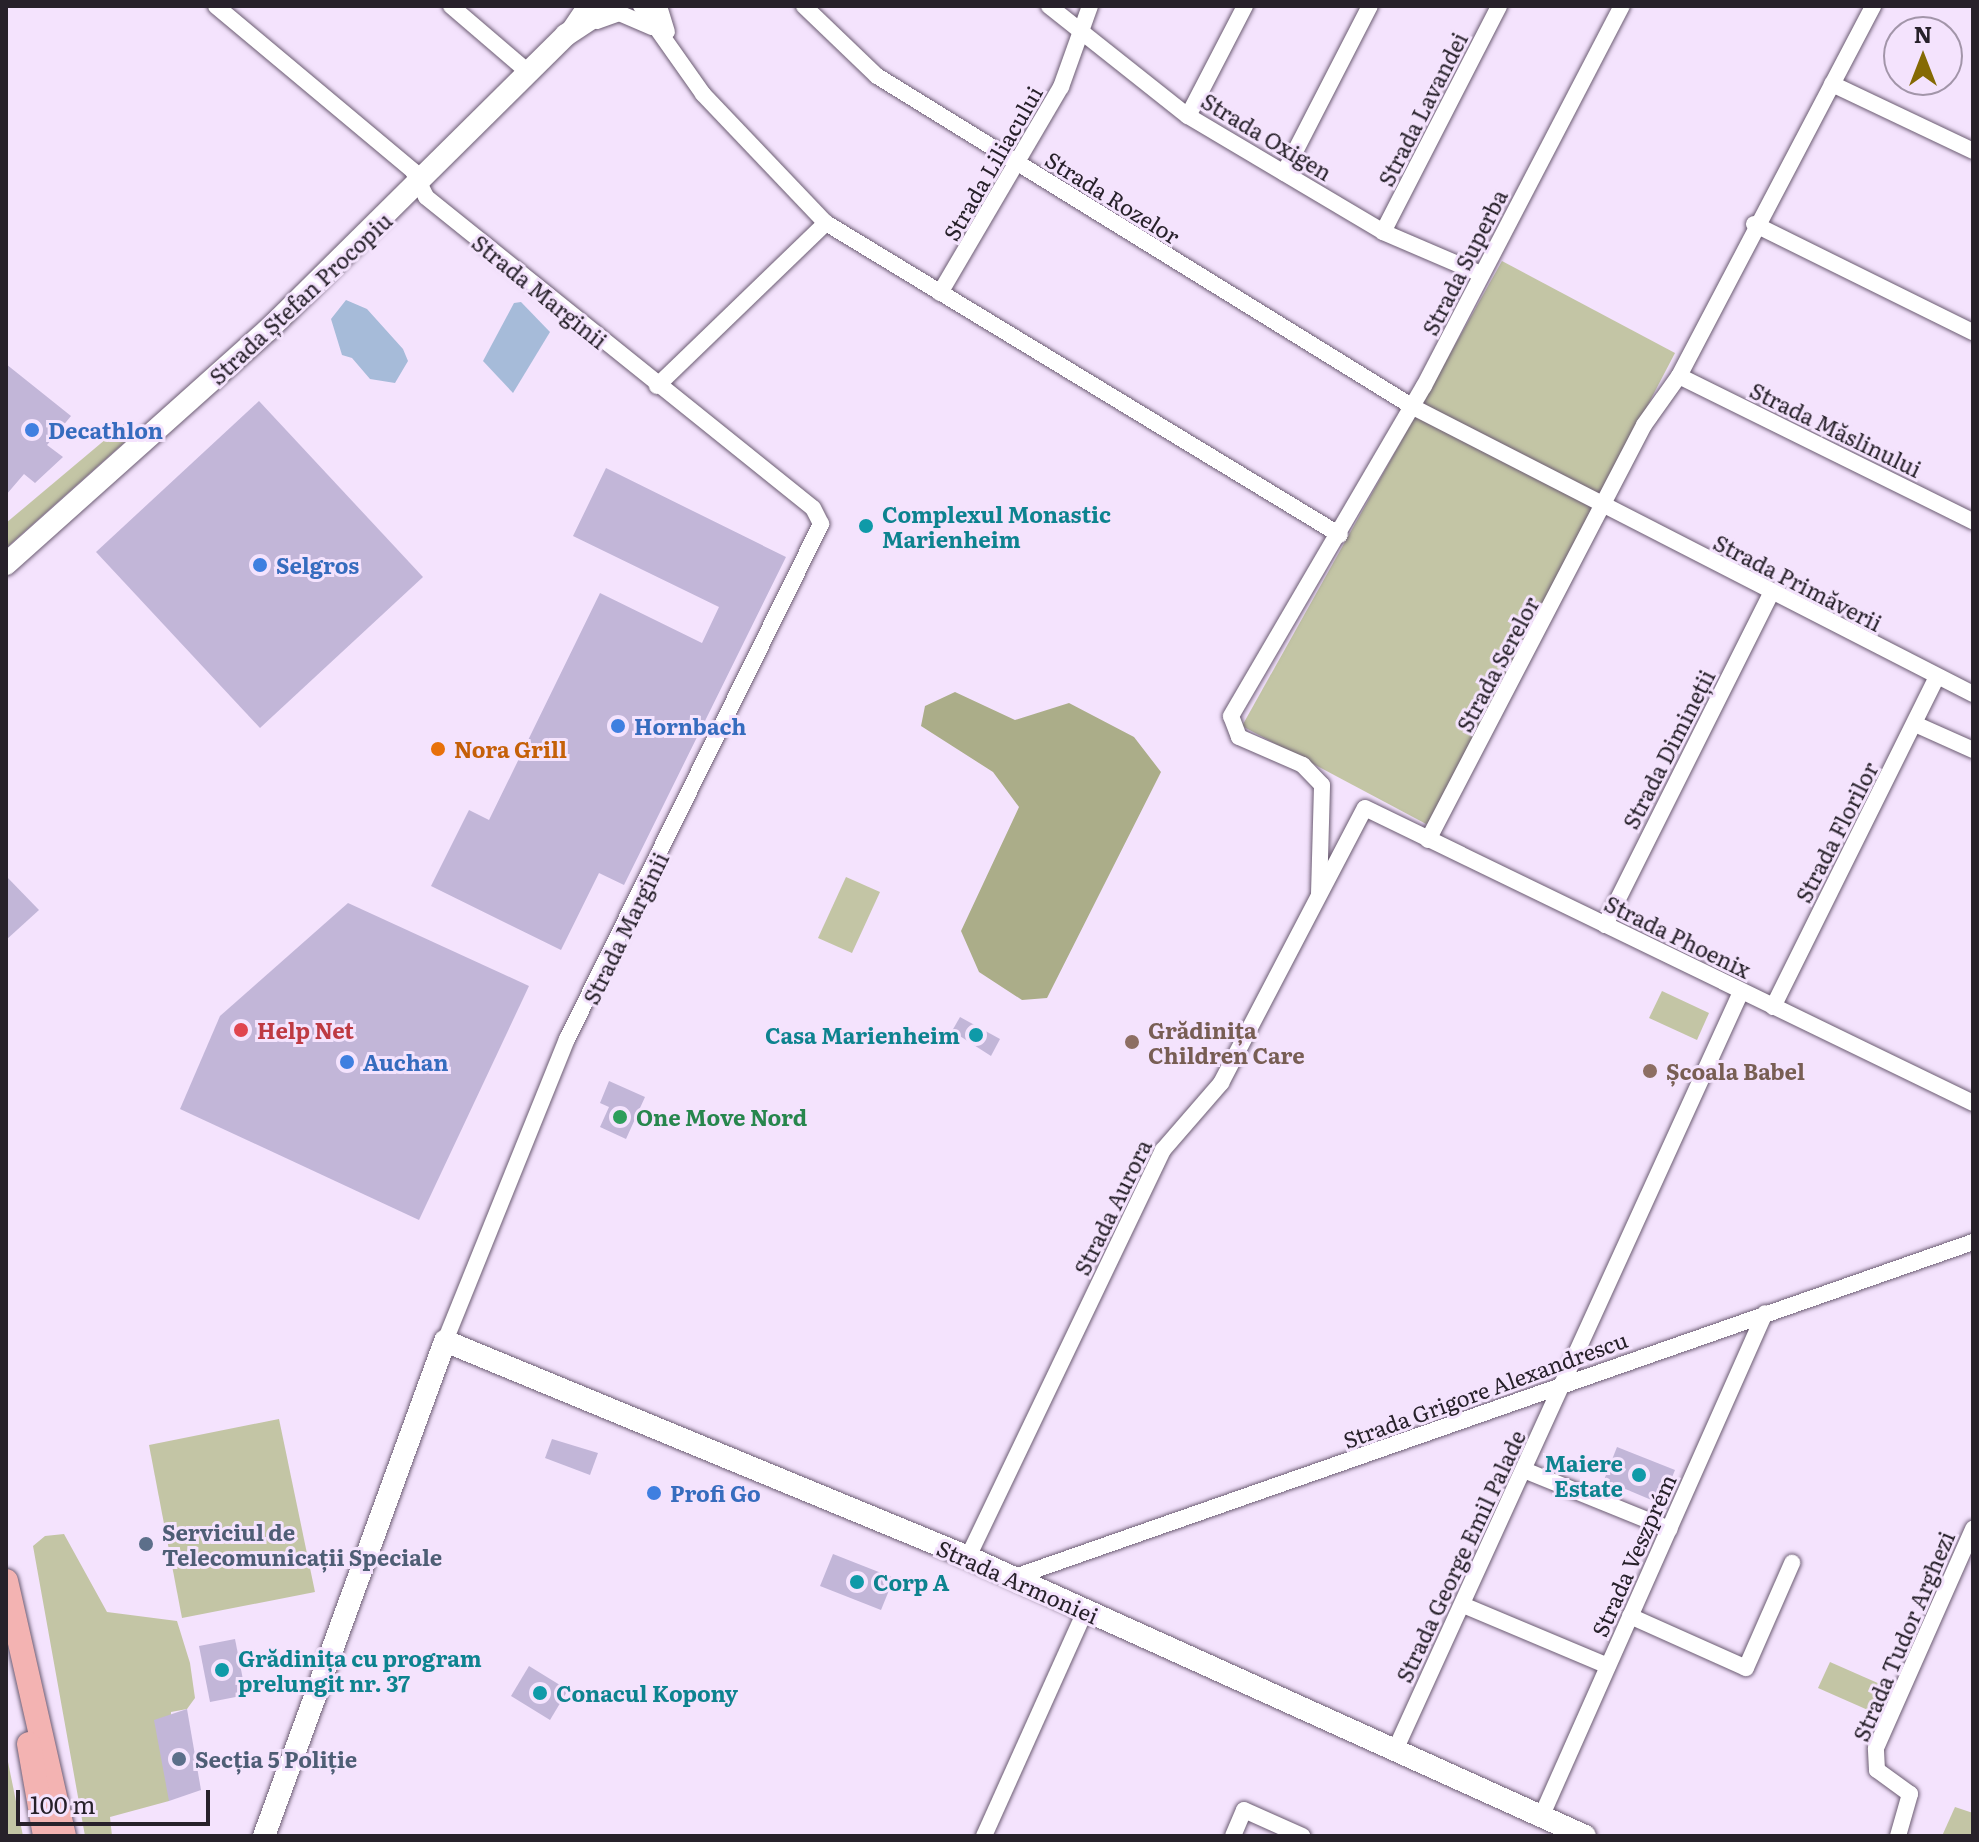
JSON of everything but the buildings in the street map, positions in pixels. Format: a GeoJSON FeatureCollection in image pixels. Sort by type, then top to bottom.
{"type":"FeatureCollection","features":[{"type":"Feature","properties":{"kind":"main road"},"geometry":{"type":"LineString","coordinates":[[6,1581],[64,1836]]}},
{"type":"Feature","properties":{"kind":"main road"},"geometry":{"type":"LineString","coordinates":[[6,1641],[45,1836]]}},
{"type":"Feature","properties":{"kind":"street","name":"Strada Marginii"},"geometry":{"type":"LineString","coordinates":[[216,6],[413,171],[426,197],[657,386],[813,508],[821,524],[567,1039],[445,1341],[264,1836]]}},
{"type":"Feature","properties":{"kind":"street"},"geometry":{"type":"LineString","coordinates":[[451,6],[528,72]]}},
{"type":"Feature","properties":{"kind":"street","name":"Strada Ștefan Procopiu"},"geometry":{"type":"LineString","coordinates":[[6,564],[268,330],[420,184],[583,17],[610,6]]}},
{"type":"Feature","properties":{"kind":"street"},"geometry":{"type":"LineString","coordinates":[[641,6],[670,41],[703,94],[826,223],[1340,535]]}},
{"type":"Feature","properties":{"kind":"street"},"geometry":{"type":"LineString","coordinates":[[659,6],[670,41]]}},
{"type":"Feature","properties":{"kind":"street","name":"Strada Rozelor"},"geometry":{"type":"LineString","coordinates":[[804,6],[877,76],[1019,166],[1413,407],[1603,509]]}},
{"type":"Feature","properties":{"kind":"street","name":"Strada Oxigen"},"geometry":{"type":"LineString","coordinates":[[1049,6],[1188,116],[1383,232],[1481,274]]}},
{"type":"Feature","properties":{"kind":"street","name":"Strada Liliacului"},"geometry":{"type":"LineString","coordinates":[[940,293],[1019,166],[1061,87],[1090,6]]}},
{"type":"Feature","properties":{"kind":"street"},"geometry":{"type":"LineString","coordinates":[[1188,116],[1245,6]]}},
{"type":"Feature","properties":{"kind":"street"},"geometry":{"type":"LineString","coordinates":[[1284,173],[1370,6]]}},
{"type":"Feature","properties":{"kind":"street","name":"Strada Lavandei"},"geometry":{"type":"LineString","coordinates":[[1383,232],[1499,6]]}},
{"type":"Feature","properties":{"kind":"street","name":"Strada Superba"},"geometry":{"type":"LineString","coordinates":[[1320,895],[1322,785],[1303,765],[1239,737],[1231,722],[1413,407],[1622,6]]}},
{"type":"Feature","properties":{"kind":"street","name":"Strada Serelor"},"geometry":{"type":"LineString","coordinates":[[1428,840],[1603,509],[1644,425],[1679,376],[1754,224],[1873,6]]}},
{"type":"Feature","properties":{"kind":"street"},"geometry":{"type":"LineString","coordinates":[[583,17],[619,13],[642,19],[670,41]]}},
{"type":"Feature","properties":{"kind":"street"},"geometry":{"type":"LineString","coordinates":[[1832,84],[1973,151]]}},
{"type":"Feature","properties":{"kind":"street"},"geometry":{"type":"LineString","coordinates":[[657,386],[826,223]]}},
{"type":"Feature","properties":{"kind":"street"},"geometry":{"type":"LineString","coordinates":[[1754,224],[1973,332]]}},
{"type":"Feature","properties":{"kind":"street","name":"Strada Măslinului"},"geometry":{"type":"LineString","coordinates":[[1679,376],[1973,521]]}},
{"type":"Feature","properties":{"kind":"street","name":"Strada Primăverii"},"geometry":{"type":"LineString","coordinates":[[1603,509],[1973,694]]}},
{"type":"Feature","properties":{"kind":"street","name":"Strada Dimineții"},"geometry":{"type":"LineString","coordinates":[[1605,925],[1771,593]]}},
{"type":"Feature","properties":{"kind":"street","name":"Strada Florilor"},"geometry":{"type":"LineString","coordinates":[[1773,1007],[1937,677]]}},
{"type":"Feature","properties":{"kind":"street"},"geometry":{"type":"LineString","coordinates":[[1915,724],[1973,750]]}},
{"type":"Feature","properties":{"kind":"street","name":"Strada Phoenix"},"geometry":{"type":"LineString","coordinates":[[1365,808],[1973,1103]]}},
{"type":"Feature","properties":{"kind":"street","name":"Strada Aurora"},"geometry":{"type":"LineString","coordinates":[[968,1557],[1163,1150],[1221,1083],[1365,808]]}},
{"type":"Feature","properties":{"kind":"street","name":"Strada George Emil Palade"},"geometry":{"type":"LineString","coordinates":[[1397,1746],[1741,992]]}},
{"type":"Feature","properties":{"kind":"street","name":"Strada Grigore Alexandrescu"},"geometry":{"type":"LineString","coordinates":[[1012,1578],[1973,1242]]}},
{"type":"Feature","properties":{"kind":"street","name":"Strada Veszprém"},"geometry":{"type":"LineString","coordinates":[[1542,1815],[1765,1313]]}},
{"type":"Feature","properties":{"kind":"street","name":"Strada Armoniei"},"geometry":{"type":"LineString","coordinates":[[445,1341],[968,1557],[1397,1746],[1585,1836]]}},
{"type":"Feature","properties":{"kind":"street"},"geometry":{"type":"LineString","coordinates":[[1524,1470],[1669,1529]]}},
{"type":"Feature","properties":{"kind":"street","name":"Strada Tudor Arghezi"},"geometry":{"type":"LineString","coordinates":[[1898,1836],[1910,1794],[1877,1770],[1876,1748],[1973,1529]]}},
{"type":"Feature","properties":{"kind":"street"},"geometry":{"type":"LineString","coordinates":[[1630,1616],[1746,1668],[1792,1563]]}},
{"type":"Feature","properties":{"kind":"street"},"geometry":{"type":"LineString","coordinates":[[1463,1605],[1608,1666]]}},
{"type":"Feature","properties":{"kind":"street"},"geometry":{"type":"LineString","coordinates":[[984,1836],[1085,1611]]}},
{"type":"Feature","properties":{"kind":"street"},"geometry":{"type":"LineString","coordinates":[[1233,1836],[1244,1810],[1302,1836]]}},
{"type":"Feature","properties":{"kind":"green space"},"geometry":{"type":"Polygon","coordinates":[[[1502,261],[1675,353],[1428,825],[1242,726],[1502,261]]]}},
{"type":"Feature","properties":{"kind":"green space"},"geometry":{"type":"Polygon","coordinates":[[[125,423],[128,439],[6,548],[6,523],[125,423]]]}},
{"type":"Feature","properties":{"kind":"green space"},"geometry":{"type":"Polygon","coordinates":[[[955,692],[1015,720],[1069,703],[1134,737],[1161,772],[1047,998],[1022,1000],[979,972],[961,931],[1019,807],[993,772],[921,726],[925,706],[955,692]]]}},
{"type":"Feature","properties":{"kind":"green space"},"geometry":{"type":"Polygon","coordinates":[[[846,877],[880,892],[852,953],[818,938],[846,877]]]}},
{"type":"Feature","properties":{"kind":"green space"},"geometry":{"type":"Polygon","coordinates":[[[1662,991],[1709,1013],[1697,1040],[1649,1018],[1662,991]]]}},
{"type":"Feature","properties":{"kind":"green space"},"geometry":{"type":"Polygon","coordinates":[[[279,1419],[315,1592],[182,1618],[149,1445],[279,1419]]]}},
{"type":"Feature","properties":{"kind":"green space"},"geometry":{"type":"Polygon","coordinates":[[[64,1534],[107,1612],[177,1621],[190,1663],[195,1698],[187,1709],[171,1712],[169,1801],[110,1817],[112,1836],[85,1836],[33,1546],[45,1536],[64,1534]]]}},
{"type":"Feature","properties":{"kind":"green space"},"geometry":{"type":"Polygon","coordinates":[[[1830,1662],[1889,1688],[1877,1714],[1818,1688],[1830,1662]]]}},
{"type":"Feature","properties":{"kind":"green space"},"geometry":{"type":"Polygon","coordinates":[[[6,1752],[23,1836],[6,1836],[6,1752]]]}},
{"type":"Feature","properties":{"kind":"green space"},"geometry":{"type":"Polygon","coordinates":[[[1955,1807],[1973,1813],[1973,1836],[1942,1836],[1955,1807]]]}},
{"type":"Feature","properties":{"kind":"water"},"geometry":{"type":"Polygon","coordinates":[[[346,300],[367,309],[403,349],[408,361],[395,383],[370,379],[352,358],[342,355],[331,319],[346,300]]]}},
{"type":"Feature","properties":{"kind":"water"},"geometry":{"type":"Polygon","coordinates":[[[521,302],[550,332],[513,393],[483,361],[514,303],[521,302]]]}},
{"type":"Feature","properties":{"kind":"place","name":"Decathlon"},"geometry":{"type":"Point","coordinates":[32,430]}},
{"type":"Feature","properties":{"kind":"place","name":"Complexul Monastic Marienheim"},"geometry":{"type":"Point","coordinates":[866,526]}},
{"type":"Feature","properties":{"kind":"place","name":"Selgros"},"geometry":{"type":"Point","coordinates":[260,565]}},
{"type":"Feature","properties":{"kind":"place","name":"Hornbach"},"geometry":{"type":"Point","coordinates":[618,726]}},
{"type":"Feature","properties":{"kind":"place","name":"Nora Grill"},"geometry":{"type":"Point","coordinates":[438,749]}},
{"type":"Feature","properties":{"kind":"place","name":"Help Net"},"geometry":{"type":"Point","coordinates":[241,1030]}},
{"type":"Feature","properties":{"kind":"place","name":"Casa Marienheim"},"geometry":{"type":"Point","coordinates":[976,1035]}},
{"type":"Feature","properties":{"kind":"place","name":"Grădinița Children Care"},"geometry":{"type":"Point","coordinates":[1132,1042]}},
{"type":"Feature","properties":{"kind":"place","name":"Auchan"},"geometry":{"type":"Point","coordinates":[347,1062]}},
{"type":"Feature","properties":{"kind":"place","name":"Școala Babel"},"geometry":{"type":"Point","coordinates":[1650,1071]}},
{"type":"Feature","properties":{"kind":"place","name":"One Move Nord"},"geometry":{"type":"Point","coordinates":[620,1117]}},
{"type":"Feature","properties":{"kind":"place","name":"Maiere Estate"},"geometry":{"type":"Point","coordinates":[1639,1475]}},
{"type":"Feature","properties":{"kind":"place","name":"Profi Go"},"geometry":{"type":"Point","coordinates":[654,1493]}},
{"type":"Feature","properties":{"kind":"place","name":"Serviciul de Telecomunicații Speciale"},"geometry":{"type":"Point","coordinates":[146,1544]}},
{"type":"Feature","properties":{"kind":"place","name":"Corp A"},"geometry":{"type":"Point","coordinates":[857,1582]}},
{"type":"Feature","properties":{"kind":"place","name":"Grădinița cu program prelungit nr. 37"},"geometry":{"type":"Point","coordinates":[222,1670]}},
{"type":"Feature","properties":{"kind":"place","name":"Conacul Kopony"},"geometry":{"type":"Point","coordinates":[540,1693]}},
{"type":"Feature","properties":{"kind":"place","name":"Secția 5 Poliție"},"geometry":{"type":"Point","coordinates":[179,1759]}}]}
